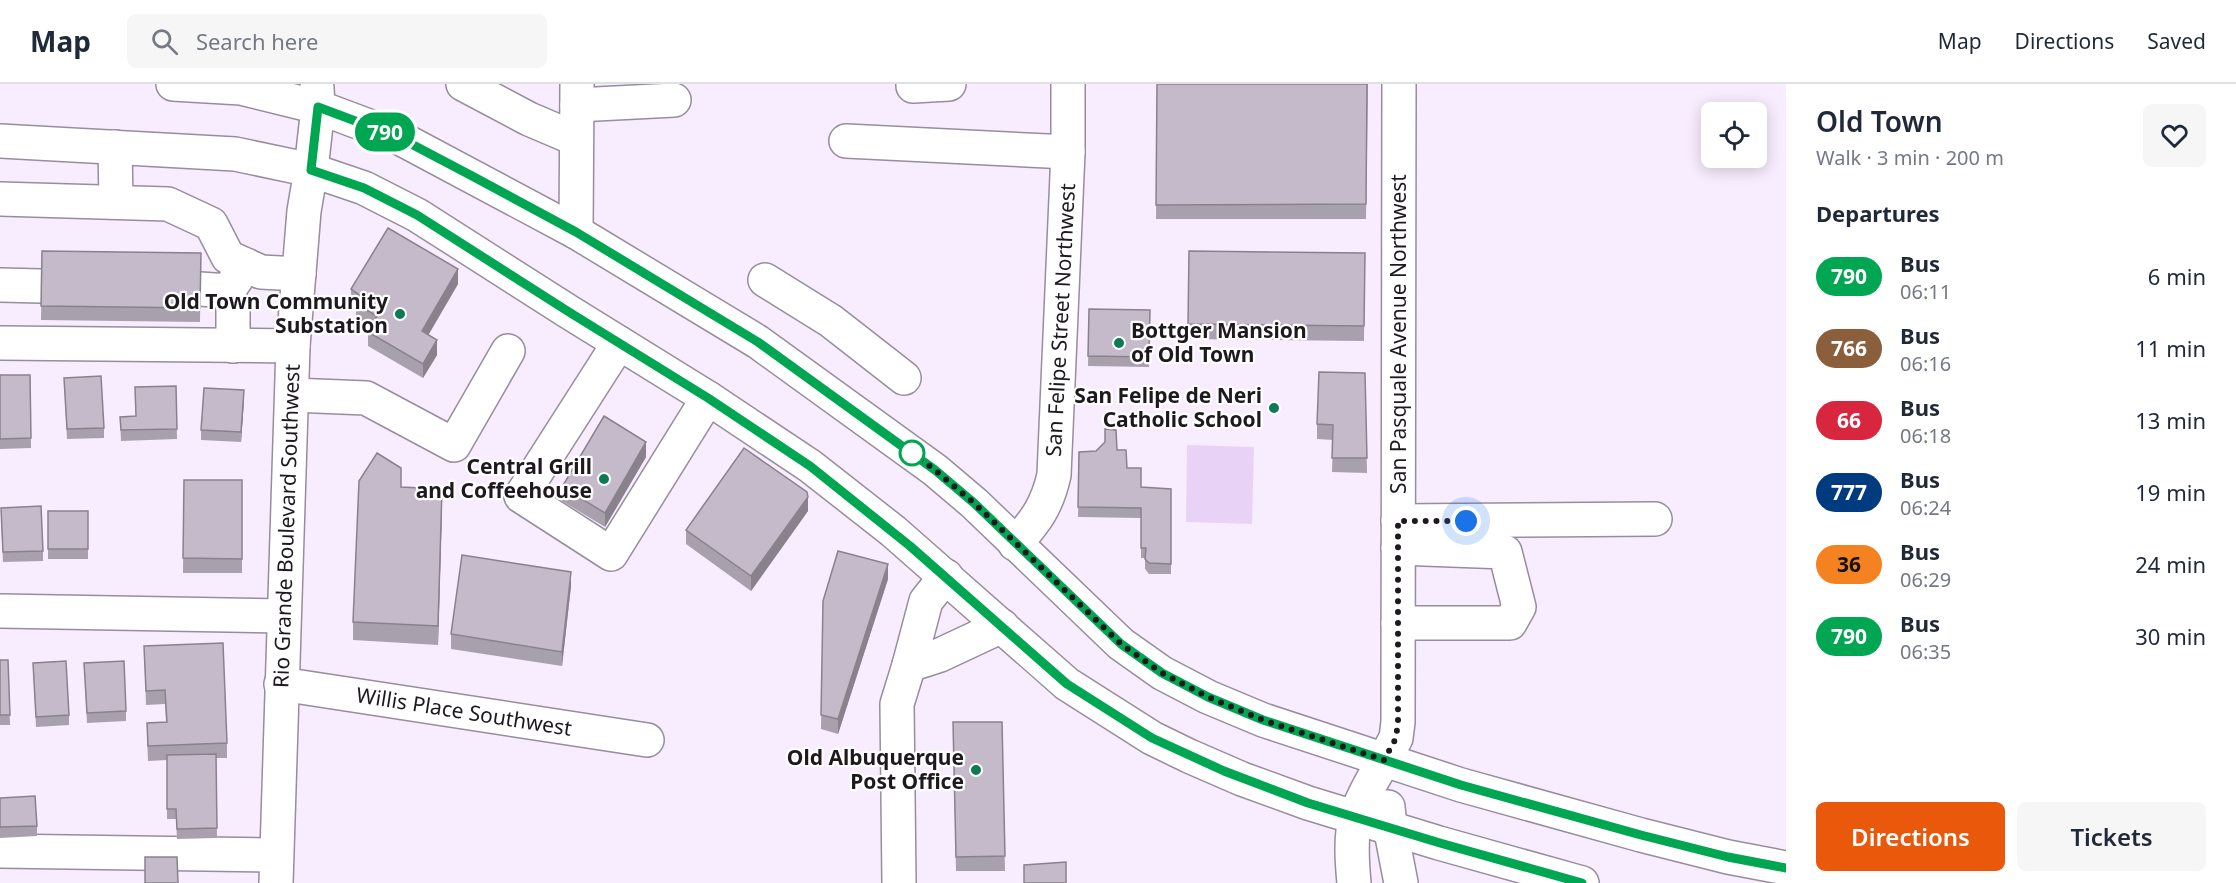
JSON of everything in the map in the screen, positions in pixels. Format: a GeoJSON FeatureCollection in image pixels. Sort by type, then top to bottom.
{"type":"FeatureCollection","features":[{"type":"Feature","properties":{"kind":"main road"},"geometry":{"type":"LineString","coordinates":[[173,84],[317,96],[576,232],[758,342],[935,470],[974,503],[1121,644],[1162,673],[1208,697],[1263,720],[1461,785],[1641,835],[1728,857],[1786,868]]}},
{"type":"Feature","properties":{"kind":"main road"},"geometry":{"type":"LineString","coordinates":[[463,84],[529,119],[576,139]]}},
{"type":"Feature","properties":{"kind":"main road"},"geometry":{"type":"LineString","coordinates":[[913,84],[913,86],[949,84]]}},
{"type":"Feature","properties":{"kind":"main road","name":"San Felipe Street Northwest"},"geometry":{"type":"LineString","coordinates":[[1015,544],[1040,515],[1049,496],[1054,475],[1068,152],[1068,84]]}},
{"type":"Feature","properties":{"kind":"main road","name":"San Pasquale Avenue Northwest"},"geometry":{"type":"LineString","coordinates":[[1354,883],[1353,844],[1356,817],[1367,789],[1396,738],[1398,722],[1399,84]]}},
{"type":"Feature","properties":{"kind":"main road"},"geometry":{"type":"LineString","coordinates":[[576,232],[577,95],[674,100]]}},
{"type":"Feature","properties":{"kind":"main road","name":"Rio Grande Boulevard Southwest"},"geometry":{"type":"LineString","coordinates":[[276,869],[293,346],[304,211],[311,170],[317,96]]}},
{"type":"Feature","properties":{"kind":"main road"},"geometry":{"type":"LineString","coordinates":[[0,141],[235,154],[311,170],[364,188],[417,215],[708,398],[810,466],[946,576],[1067,684],[1152,738],[1242,779],[1308,803],[1582,883]]}},
{"type":"Feature","properties":{"kind":"main road"},"geometry":{"type":"LineString","coordinates":[[846,141],[1068,152]]}},
{"type":"Feature","properties":{"kind":"main road"},"geometry":{"type":"LineString","coordinates":[[115,147],[116,202]]}},
{"type":"Feature","properties":{"kind":"main road"},"geometry":{"type":"LineString","coordinates":[[0,199],[168,204],[211,224],[228,257],[225,282],[233,308],[233,346]]}},
{"type":"Feature","properties":{"kind":"main road"},"geometry":{"type":"LineString","coordinates":[[225,282],[261,272],[299,274]]}},
{"type":"Feature","properties":{"kind":"main road"},"geometry":{"type":"LineString","coordinates":[[765,280],[831,321],[904,378]]}},
{"type":"Feature","properties":{"kind":"main road"},"geometry":{"type":"LineString","coordinates":[[0,285],[41,286]]}},
{"type":"Feature","properties":{"kind":"main road"},"geometry":{"type":"LineString","coordinates":[[0,343],[293,346]]}},
{"type":"Feature","properties":{"kind":"main road"},"geometry":{"type":"LineString","coordinates":[[619,343],[521,496],[611,554],[708,398]]}},
{"type":"Feature","properties":{"kind":"main road"},"geometry":{"type":"LineString","coordinates":[[292,395],[366,398],[454,445],[508,351]]}},
{"type":"Feature","properties":{"kind":"main road"},"geometry":{"type":"LineString","coordinates":[[1398,535],[1655,519]]}},
{"type":"Feature","properties":{"kind":"main road"},"geometry":{"type":"LineString","coordinates":[[1398,535],[1505,552],[1519,607],[1510,622],[1398,623]]}},
{"type":"Feature","properties":{"kind":"main road"},"geometry":{"type":"LineString","coordinates":[[899,883],[897,704],[926,601],[946,576]]}},
{"type":"Feature","properties":{"kind":"main road"},"geometry":{"type":"LineString","coordinates":[[0,611],[283,616]]}},
{"type":"Feature","properties":{"kind":"main road"},"geometry":{"type":"LineString","coordinates":[[909,665],[940,655],[1002,626]]}},
{"type":"Feature","properties":{"kind":"main road","name":"Willis Place Southwest"},"geometry":{"type":"LineString","coordinates":[[281,684],[647,741]]}},
{"type":"Feature","properties":{"kind":"main road"},"geometry":{"type":"LineString","coordinates":[[1384,760],[1390,826],[1401,883]]}},
{"type":"Feature","properties":{"kind":"main road"},"geometry":{"type":"LineString","coordinates":[[0,851],[276,869]]}},
{"type":"Feature","properties":{"kind":"shaded area"},"geometry":{"type":"Polygon","coordinates":[[[1187,445],[1254,447],[1252,524],[1186,522],[1187,445]]]}},
{"type":"Feature","properties":{"kind":"building"},"geometry":{"type":"Polygon","coordinates":[[[1157,84],[1367,84],[1366,204],[1156,205],[1157,84]]]}},
{"type":"Feature","properties":{"kind":"building","name":"Old Town Community Substation"},"geometry":{"type":"Polygon","coordinates":[[[388,228],[458,269],[422,331],[437,340],[423,364],[368,332],[377,316],[356,304],[361,296],[351,289],[388,228]]]}},
{"type":"Feature","properties":{"kind":"building"},"geometry":{"type":"Polygon","coordinates":[[[42,251],[201,253],[200,308],[41,306],[42,251]]]}},
{"type":"Feature","properties":{"kind":"building"},"geometry":{"type":"Polygon","coordinates":[[[1189,251],[1365,253],[1364,326],[1188,324],[1189,251]]]}},
{"type":"Feature","properties":{"kind":"building","name":"Bottger Mansion of Old Town"},"geometry":{"type":"Polygon","coordinates":[[[1089,309],[1150,310],[1149,357],[1088,356],[1089,309]]]}},
{"type":"Feature","properties":{"kind":"building"},"geometry":{"type":"Polygon","coordinates":[[[1319,372],[1365,373],[1367,458],[1332,458],[1333,425],[1317,424],[1319,372]]]}},
{"type":"Feature","properties":{"kind":"building"},"geometry":{"type":"Polygon","coordinates":[[[0,375],[30,375],[31,438],[0,439],[0,375]]]}},
{"type":"Feature","properties":{"kind":"building"},"geometry":{"type":"Polygon","coordinates":[[[101,376],[104,428],[67,429],[64,378],[101,376]]]}},
{"type":"Feature","properties":{"kind":"building"},"geometry":{"type":"Polygon","coordinates":[[[176,386],[177,429],[121,430],[120,417],[136,416],[135,387],[176,386]]]}},
{"type":"Feature","properties":{"kind":"building"},"geometry":{"type":"Polygon","coordinates":[[[204,388],[244,390],[241,432],[201,430],[204,388]]]}},
{"type":"Feature","properties":{"kind":"building","name":"Central Grill and Coffeehouse"},"geometry":{"type":"Polygon","coordinates":[[[604,416],[646,442],[605,513],[562,487],[604,416]]]}},
{"type":"Feature","properties":{"kind":"building"},"geometry":{"type":"Polygon","coordinates":[[[1105,429],[1116,430],[1117,450],[1126,450],[1127,468],[1141,468],[1141,487],[1171,489],[1171,564],[1149,563],[1145,559],[1146,548],[1141,548],[1141,508],[1078,507],[1079,452],[1096,451],[1105,442],[1105,429]]]}},
{"type":"Feature","properties":{"kind":"building"},"geometry":{"type":"Polygon","coordinates":[[[744,448],[807,492],[808,497],[751,576],[686,530],[744,448]]]}},
{"type":"Feature","properties":{"kind":"building"},"geometry":{"type":"Polygon","coordinates":[[[377,453],[401,468],[401,487],[442,489],[438,626],[353,622],[359,481],[377,453]]]}},
{"type":"Feature","properties":{"kind":"building"},"geometry":{"type":"Polygon","coordinates":[[[184,480],[242,480],[242,559],[183,558],[184,480]]]}},
{"type":"Feature","properties":{"kind":"building"},"geometry":{"type":"Polygon","coordinates":[[[41,506],[43,551],[3,552],[1,508],[41,506]]]}},
{"type":"Feature","properties":{"kind":"building"},"geometry":{"type":"Polygon","coordinates":[[[48,511],[88,511],[88,549],[48,549],[48,511]]]}},
{"type":"Feature","properties":{"kind":"building"},"geometry":{"type":"Polygon","coordinates":[[[838,551],[888,564],[838,719],[821,715],[823,601],[838,551]]]}},
{"type":"Feature","properties":{"kind":"building"},"geometry":{"type":"Polygon","coordinates":[[[462,555],[571,572],[562,652],[451,634],[462,555]]]}},
{"type":"Feature","properties":{"kind":"building"},"geometry":{"type":"Polygon","coordinates":[[[223,643],[227,743],[148,746],[147,723],[167,722],[165,690],[146,691],[144,646],[223,643]]]}},
{"type":"Feature","properties":{"kind":"building"},"geometry":{"type":"Polygon","coordinates":[[[0,660],[8,660],[10,715],[0,715],[0,660]]]}},
{"type":"Feature","properties":{"kind":"building"},"geometry":{"type":"Polygon","coordinates":[[[66,661],[69,715],[36,717],[33,663],[66,661]]]}},
{"type":"Feature","properties":{"kind":"building"},"geometry":{"type":"Polygon","coordinates":[[[124,661],[126,711],[87,713],[84,663],[124,661]]]}},
{"type":"Feature","properties":{"kind":"building"},"geometry":{"type":"Polygon","coordinates":[[[953,722],[1002,722],[1005,856],[956,857],[953,722]]]}},
{"type":"Feature","properties":{"kind":"building"},"geometry":{"type":"Polygon","coordinates":[[[216,754],[217,828],[177,829],[176,809],[167,809],[167,755],[216,754]]]}},
{"type":"Feature","properties":{"kind":"building"},"geometry":{"type":"Polygon","coordinates":[[[35,796],[37,826],[0,827],[0,798],[35,796]]]}},
{"type":"Feature","properties":{"kind":"building"},"geometry":{"type":"Polygon","coordinates":[[[145,857],[177,857],[178,883],[145,883],[145,857]]]}},
{"type":"Feature","properties":{"kind":"building"},"geometry":{"type":"Polygon","coordinates":[[[1066,862],[1066,883],[1024,883],[1024,865],[1066,862]]]}},
{"type":"Feature","properties":{"kind":"bus line","name":"790"},"geometry":{"type":"LineString","coordinates":[[1582,883],[1308,803],[1242,779],[1189,756],[1114,716],[1067,684],[910,546],[810,466],[708,398],[417,215],[364,188],[311,170],[318,107],[398,137],[474,177],[576,232],[758,342],[935,470],[974,503],[1121,644],[1162,673],[1208,697],[1263,720],[1461,785],[1641,835],[1728,857],[1786,868]]}},
{"type":"Feature","properties":{"kind":"place","name":"Old Town Community Substation"},"geometry":{"type":"Point","coordinates":[400,314]}},
{"type":"Feature","properties":{"kind":"place","name":"Bottger Mansion of Old Town"},"geometry":{"type":"Point","coordinates":[1119,343]}},
{"type":"Feature","properties":{"kind":"place","name":"San Felipe de Neri Catholic School"},"geometry":{"type":"Point","coordinates":[1274,408]}},
{"type":"Feature","properties":{"kind":"place","name":"Central Grill and Coffeehouse"},"geometry":{"type":"Point","coordinates":[604,479]}},
{"type":"Feature","properties":{"kind":"place","name":"Old Albuquerque Post Office"},"geometry":{"type":"Point","coordinates":[976,770]}},
{"type":"Feature","properties":{"kind":"route"},"geometry":{"type":"LineString","coordinates":[[912,453],[974,503],[1121,644],[1162,673],[1208,697],[1263,720],[1384,760],[1396,738],[1398,722],[1398,521],[1466,521]]}}]}
